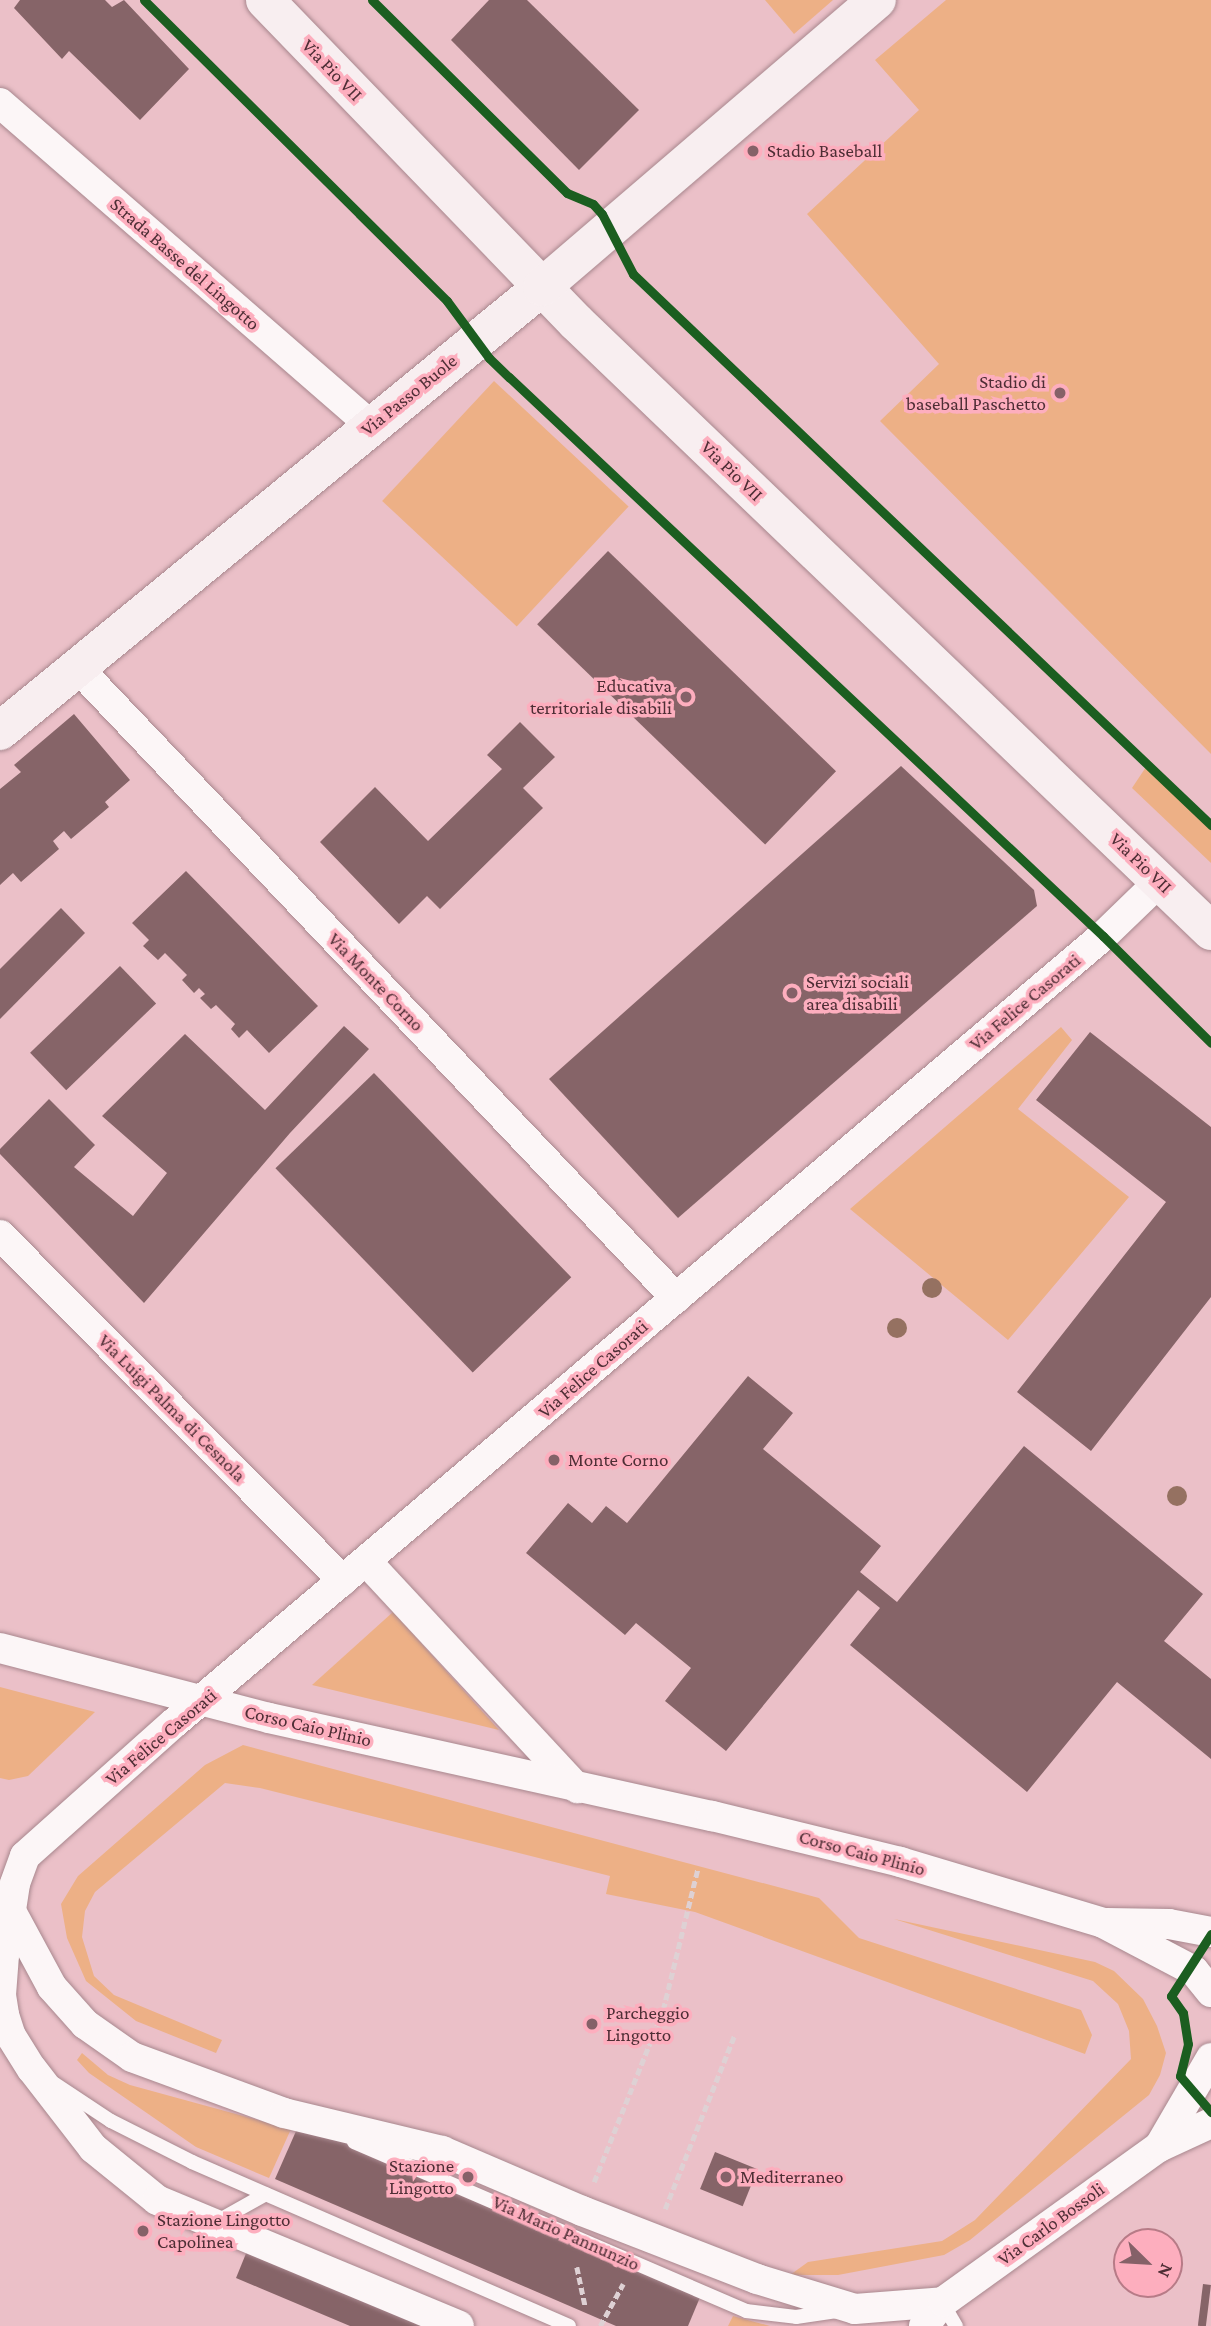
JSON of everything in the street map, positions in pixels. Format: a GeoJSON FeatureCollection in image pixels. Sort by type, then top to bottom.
{"type":"FeatureCollection","features":[{"type":"Feature","properties":{"kind":"street","name":"Via Pio VII"},"geometry":{"type":"LineString","coordinates":[[265,0],[542,287],[1211,931]]}},
{"type":"Feature","properties":{"kind":"street","name":"Via Passo Buole"},"geometry":{"type":"LineString","coordinates":[[0,731],[370,425],[542,287],[877,0]]}},
{"type":"Feature","properties":{"kind":"street","name":"Strada Basse del Lingotto"},"geometry":{"type":"LineString","coordinates":[[0,103],[370,425]]}},
{"type":"Feature","properties":{"kind":"street","name":"Via Monte Corno"},"geometry":{"type":"LineString","coordinates":[[77,667],[676,1298]]}},
{"type":"Feature","properties":{"kind":"street","name":"Via Felice Casorati"},"geometry":{"type":"LineString","coordinates":[[12,1851],[205,1700],[1093,945],[1160,881]]}},
{"type":"Feature","properties":{"kind":"street","name":"Via Luigi Palma di Cesnola"},"geometry":{"type":"LineString","coordinates":[[0,1235],[343,1581]]}},
{"type":"Feature","properties":{"kind":"street"},"geometry":{"type":"LineString","coordinates":[[367,1562],[577,1787]]}},
{"type":"Feature","properties":{"kind":"street","name":"Corso Caio Plinio"},"geometry":{"type":"LineString","coordinates":[[0,1648],[269,1718],[834,1845],[1103,1923],[1194,1971],[1211,1993]]}},
{"type":"Feature","properties":{"kind":"street"},"geometry":{"type":"LineString","coordinates":[[12,1851],[11,1911],[2,1976],[4,2015],[10,2036],[74,2127],[114,2167],[158,2200],[459,2326]]}},
{"type":"Feature","properties":{"kind":"street","name":"Via Mario Pannunzio"},"geometry":{"type":"LineString","coordinates":[[11,1911],[52,1987],[85,2024],[132,2057],[284,2113],[442,2151],[577,2223],[648,2236],[757,2279],[855,2309],[950,2314]]}},
{"type":"Feature","properties":{"kind":"street","name":"Corso Caio Plinio"},"geometry":{"type":"LineString","coordinates":[[1103,1923],[1169,1924],[1211,1932]]}},
{"type":"Feature","properties":{"kind":"street","name":"Via Carlo Bossoli"},"geometry":{"type":"LineString","coordinates":[[1159,2147],[1211,2058]]}},
{"type":"Feature","properties":{"kind":"street","name":"Via Carlo Bossoli"},"geometry":{"type":"LineString","coordinates":[[950,2314],[1159,2147],[1211,2123]]}},
{"type":"Feature","properties":{"kind":"street"},"geometry":{"type":"LineString","coordinates":[[924,2326],[950,2314]]}},
{"type":"Feature","properties":{"kind":"lane"},"geometry":{"type":"LineString","coordinates":[[32,2069],[111,2121],[192,2162],[569,2326]]}},
{"type":"Feature","properties":{"kind":"lane"},"geometry":{"type":"LineString","coordinates":[[214,2223],[266,2194]]}},
{"type":"Feature","properties":{"kind":"lane","name":"Via Mario Pannunzio"},"geometry":{"type":"LineString","coordinates":[[577,2223],[635,2263],[746,2311],[796,2317],[855,2309]]}},
{"type":"Feature","properties":{"kind":"lane"},"geometry":{"type":"LineString","coordinates":[[905,2326],[950,2314]]}},
{"type":"Feature","properties":{"kind":"path"},"geometry":{"type":"LineString","coordinates":[[587,2313],[577,2223],[663,2010],[698,1868]]}},
{"type":"Feature","properties":{"kind":"path"},"geometry":{"type":"LineString","coordinates":[[648,2236],[671,2198],[735,2034]]}},
{"type":"Feature","properties":{"kind":"path"},"geometry":{"type":"LineString","coordinates":[[600,2326],[635,2263]]}},
{"type":"Feature","properties":{"kind":"shaded area"},"geometry":{"type":"Polygon","coordinates":[[[765,0],[833,0],[794,34],[765,0]]]}},
{"type":"Feature","properties":{"kind":"shaded area","name":"Stadio di baseball Paschetto"},"geometry":{"type":"Polygon","coordinates":[[[946,0],[1211,0],[1211,754],[880,421],[939,364],[807,214],[919,110],[875,60],[946,0]]]}},
{"type":"Feature","properties":{"kind":"shaded area"},"geometry":{"type":"Polygon","coordinates":[[[494,381],[629,506],[517,626],[382,501],[494,381]]]}},
{"type":"Feature","properties":{"kind":"shaded area"},"geometry":{"type":"Polygon","coordinates":[[[1148,764],[1211,825],[1211,863],[1132,788],[1148,764]]]}},
{"type":"Feature","properties":{"kind":"shaded area"},"geometry":{"type":"Polygon","coordinates":[[[1061,1027],[1072,1040],[1018,1109],[1129,1197],[1008,1340],[850,1209],[1061,1027]]]}},
{"type":"Feature","properties":{"kind":"shaded area"},"geometry":{"type":"Polygon","coordinates":[[[393,1612],[499,1730],[312,1685],[393,1612]]]}},
{"type":"Feature","properties":{"kind":"shaded area"},"geometry":{"type":"Polygon","coordinates":[[[0,1687],[95,1712],[28,1776],[9,1780],[0,1778],[0,1687]]]}},
{"type":"Feature","properties":{"kind":"shaded area"},"geometry":{"type":"Polygon","coordinates":[[[243,1745],[819,1898],[859,1938],[1081,2010],[1092,2035],[1085,2054],[695,1912],[606,1894],[610,1876],[260,1788],[225,1783],[95,1892],[85,1911],[82,1937],[94,1976],[114,1995],[222,2040],[216,2053],[136,2021],[86,1981],[67,1938],[61,1904],[78,1876],[205,1765],[243,1745]]]}},
{"type":"Feature","properties":{"kind":"shaded area"},"geometry":{"type":"Polygon","coordinates":[[[894,1919],[1095,1962],[1114,1971],[1143,1999],[1157,2026],[1166,2053],[1160,2075],[1149,2095],[970,2240],[944,2255],[838,2275],[790,2275],[808,2262],[942,2241],[975,2220],[1131,2059],[1129,2031],[1118,2004],[1093,1981],[894,1919]]]}},
{"type":"Feature","properties":{"kind":"shaded area"},"geometry":{"type":"Polygon","coordinates":[[[82,2053],[108,2075],[130,2085],[291,2129],[269,2178],[196,2147],[89,2073],[77,2060],[82,2053]]]}},
{"type":"Feature","properties":{"kind":"shaded area"},"geometry":{"type":"Polygon","coordinates":[[[733,2316],[770,2326],[728,2326],[733,2316]]]}},
{"type":"Feature","properties":{"kind":"building"},"geometry":{"type":"Polygon","coordinates":[[[20,0],[105,0],[112,7],[124,0],[189,69],[140,120],[69,51],[62,59],[14,8],[20,0]]]}},
{"type":"Feature","properties":{"kind":"building"},"geometry":{"type":"Polygon","coordinates":[[[489,0],[527,0],[639,110],[579,170],[451,40],[489,0]]]}},
{"type":"Feature","properties":{"kind":"building","name":"Educativa territoriale disabili"},"geometry":{"type":"Polygon","coordinates":[[[608,551],[836,771],[765,845],[537,624],[608,551]]]}},
{"type":"Feature","properties":{"kind":"building"},"geometry":{"type":"Polygon","coordinates":[[[74,714],[130,780],[105,802],[109,807],[71,839],[64,831],[53,841],[59,849],[21,882],[13,873],[0,885],[0,789],[21,772],[14,765],[74,714]]]}},
{"type":"Feature","properties":{"kind":"building"},"geometry":{"type":"Polygon","coordinates":[[[520,722],[555,757],[523,788],[543,808],[440,909],[427,896],[399,924],[320,842],[375,787],[428,841],[502,769],[487,755],[520,722]]]}},
{"type":"Feature","properties":{"kind":"building","name":"Servizi sociali area disabili"},"geometry":{"type":"Polygon","coordinates":[[[901,766],[1034,890],[1037,906],[678,1218],[549,1079],[901,766]]]}},
{"type":"Feature","properties":{"kind":"building"},"geometry":{"type":"Polygon","coordinates":[[[186,871],[318,1006],[269,1053],[247,1030],[239,1038],[231,1029],[235,1024],[216,1005],[211,1009],[200,998],[205,994],[199,988],[194,993],[182,980],[187,975],[165,953],[158,960],[143,946],[149,940],[132,923],[186,871]]]}},
{"type":"Feature","properties":{"kind":"building"},"geometry":{"type":"Polygon","coordinates":[[[61,908],[85,933],[0,1019],[0,969],[61,908]]]}},
{"type":"Feature","properties":{"kind":"building"},"geometry":{"type":"Polygon","coordinates":[[[120,966],[156,1003],[66,1090],[30,1053],[120,966]]]}},
{"type":"Feature","properties":{"kind":"building"},"geometry":{"type":"Polygon","coordinates":[[[344,1026],[369,1049],[290,1133],[144,1303],[0,1154],[0,1149],[49,1099],[95,1145],[74,1167],[133,1216],[167,1173],[102,1116],[185,1034],[265,1110],[344,1026]]]}},
{"type":"Feature","properties":{"kind":"building"},"geometry":{"type":"Polygon","coordinates":[[[1090,1032],[1211,1127],[1211,1297],[1091,1451],[1017,1392],[1166,1202],[1036,1100],[1090,1032]]]}},
{"type":"Feature","properties":{"kind":"building"},"geometry":{"type":"Polygon","coordinates":[[[374,1073],[571,1277],[473,1372],[275,1168],[374,1073]]]}},
{"type":"Feature","properties":{"kind":"building"},"geometry":{"type":"Polygon","coordinates":[[[748,1376],[793,1413],[763,1449],[881,1546],[860,1572],[897,1602],[1024,1446],[1203,1594],[1164,1641],[1211,1679],[1211,1759],[1117,1682],[1027,1792],[850,1645],[880,1608],[858,1590],[726,1751],[665,1701],[691,1668],[636,1623],[625,1635],[526,1553],[568,1503],[592,1523],[606,1506],[627,1523],[748,1376]]]}},
{"type":"Feature","properties":{"kind":"building"},"geometry":{"type":"Polygon","coordinates":[[[300,2122],[701,2295],[688,2326],[616,2326],[275,2179],[300,2122]]]}},
{"type":"Feature","properties":{"kind":"building"},"geometry":{"type":"Polygon","coordinates":[[[715,2152],[758,2169],[743,2206],[700,2189],[715,2152]]]}},
{"type":"Feature","properties":{"kind":"building"},"geometry":{"type":"Polygon","coordinates":[[[249,2246],[439,2326],[350,2326],[236,2278],[249,2246]]]}},
{"type":"Feature","properties":{"kind":"building"},"geometry":{"type":"Polygon","coordinates":[[[1203,2284],[1211,2285],[1206,2326],[1198,2326],[1203,2284]]]}},
{"type":"Feature","properties":{"kind":"cycle path"},"geometry":{"type":"LineString","coordinates":[[144,0],[447,301],[489,358],[1103,936],[1211,1043]]}},
{"type":"Feature","properties":{"kind":"cycle path"},"geometry":{"type":"LineString","coordinates":[[372,0],[567,193],[593,204],[602,214],[633,274],[1211,825]]}},
{"type":"Feature","properties":{"kind":"cycle path"},"geometry":{"type":"LineString","coordinates":[[1211,1934],[1171,1996],[1183,2013],[1188,2044],[1180,2076],[1211,2112]]}},
{"type":"Feature","properties":{"kind":"place","name":"Stadio Baseball"},"geometry":{"type":"Point","coordinates":[753,151]}},
{"type":"Feature","properties":{"kind":"place","name":"Stadio di baseball Paschetto"},"geometry":{"type":"Point","coordinates":[1060,393]}},
{"type":"Feature","properties":{"kind":"place","name":"Educativa territoriale disabili"},"geometry":{"type":"Point","coordinates":[686,697]}},
{"type":"Feature","properties":{"kind":"place","name":"Servizi sociali area disabili"},"geometry":{"type":"Point","coordinates":[792,993]}},
{"type":"Feature","properties":{"kind":"place","name":"Monte Corno"},"geometry":{"type":"Point","coordinates":[554,1460]}},
{"type":"Feature","properties":{"kind":"place","name":"Parcheggio Lingotto"},"geometry":{"type":"Point","coordinates":[592,2024]}},
{"type":"Feature","properties":{"kind":"place","name":"Stazione Lingotto"},"geometry":{"type":"Point","coordinates":[468,2177]}},
{"type":"Feature","properties":{"kind":"place","name":"Mediterraneo"},"geometry":{"type":"Point","coordinates":[726,2177]}},
{"type":"Feature","properties":{"kind":"place","name":"Stazione Lingotto Capolinea"},"geometry":{"type":"Point","coordinates":[143,2231]}}]}
